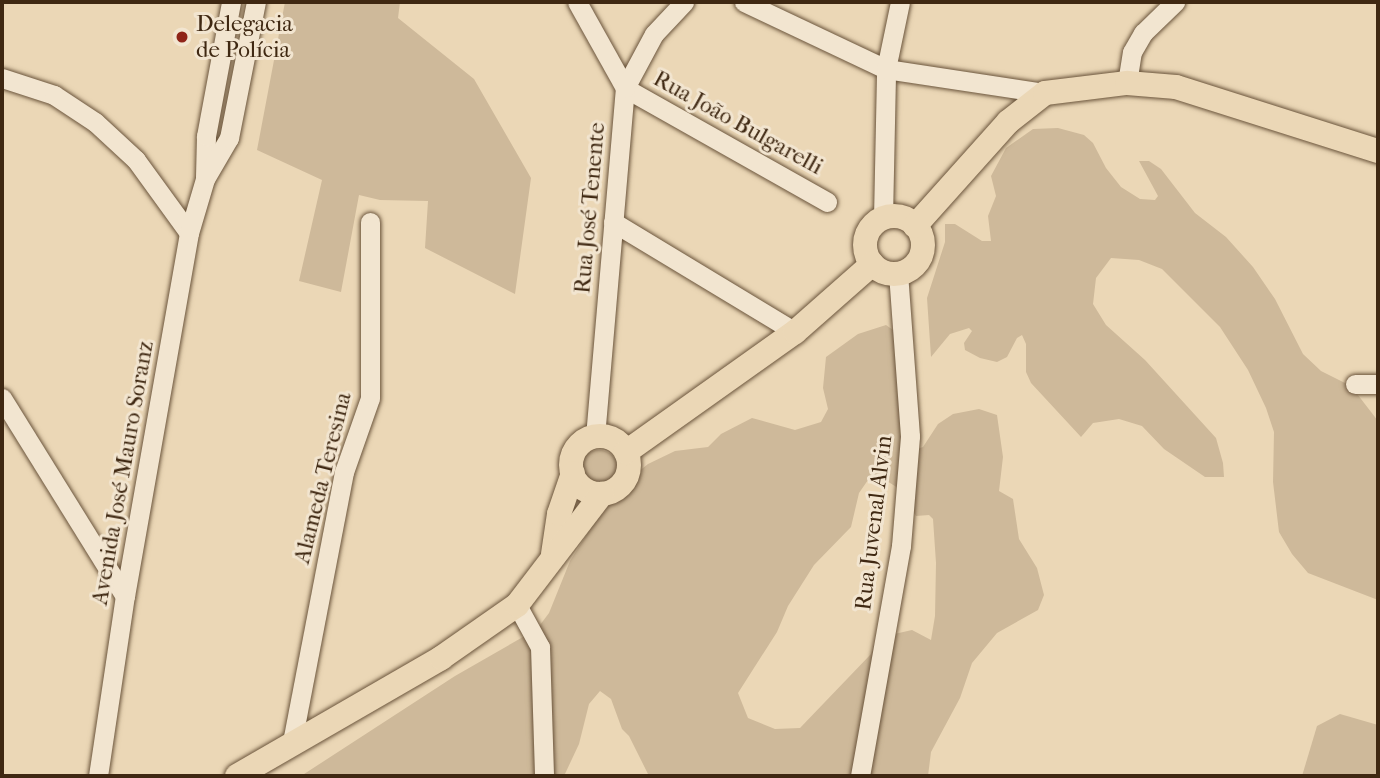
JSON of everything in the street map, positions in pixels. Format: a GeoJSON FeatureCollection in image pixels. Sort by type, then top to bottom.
{"type":"FeatureCollection","features":[{"type":"Feature","properties":{"kind":"main road"},"geometry":{"type":"LineString","coordinates":[[915,226],[1007,122],[1045,93],[1127,83],[1176,87],[1378,151]]}},
{"type":"Feature","properties":{"kind":"main road"},"geometry":{"type":"LineString","coordinates":[[901,217],[915,226],[922,237],[921,256],[915,265],[898,274],[888,273],[872,264],[867,257],[866,239],[875,223],[883,218],[901,217]]}},
{"type":"Feature","properties":{"kind":"main road"},"geometry":{"type":"LineString","coordinates":[[626,452],[795,332],[872,264]]}},
{"type":"Feature","properties":{"kind":"main road"},"geometry":{"type":"LineString","coordinates":[[595,437],[613,439],[626,452],[629,461],[625,480],[612,492],[602,494],[584,489],[573,473],[571,464],[578,446],[595,437]]}},
{"type":"Feature","properties":{"kind":"main road"},"geometry":{"type":"LineString","coordinates":[[554,554],[559,514],[573,473]]}},
{"type":"Feature","properties":{"kind":"main road"},"geometry":{"type":"LineString","coordinates":[[237,776],[441,658],[517,605],[602,494]]}},
{"type":"Feature","properties":{"kind":"street","name":"Avenida José Mauro Soranz"},"geometry":{"type":"LineString","coordinates":[[205,179],[206,136],[231,2]]}},
{"type":"Feature","properties":{"kind":"street","name":"Avenida José Mauro Soranz"},"geometry":{"type":"LineString","coordinates":[[98,776],[125,596],[189,233],[205,179],[229,138],[256,2]]}},
{"type":"Feature","properties":{"kind":"street"},"geometry":{"type":"LineString","coordinates":[[577,2],[625,88]]}},
{"type":"Feature","properties":{"kind":"street","name":"Rua José Tenente"},"geometry":{"type":"LineString","coordinates":[[595,437],[625,88],[654,34],[684,2]]}},
{"type":"Feature","properties":{"kind":"street"},"geometry":{"type":"LineString","coordinates":[[744,2],[886,69],[1045,93]]}},
{"type":"Feature","properties":{"kind":"street"},"geometry":{"type":"LineString","coordinates":[[883,218],[886,69],[900,2]]}},
{"type":"Feature","properties":{"kind":"street"},"geometry":{"type":"LineString","coordinates":[[1127,83],[1132,52],[1143,33],[1175,2]]}},
{"type":"Feature","properties":{"kind":"street"},"geometry":{"type":"LineString","coordinates":[[2,78],[54,95],[95,122],[136,160],[189,233]]}},
{"type":"Feature","properties":{"kind":"street","name":"Rua João Bulgarelli"},"geometry":{"type":"LineString","coordinates":[[625,88],[827,202]]}},
{"type":"Feature","properties":{"kind":"street","name":"Alameda Teresina"},"geometry":{"type":"LineString","coordinates":[[292,742],[344,472],[370,398],[370,222]]}},
{"type":"Feature","properties":{"kind":"street"},"geometry":{"type":"LineString","coordinates":[[613,222],[795,332]]}},
{"type":"Feature","properties":{"kind":"street","name":"Rua Juvenal Alvin"},"geometry":{"type":"LineString","coordinates":[[860,776],[901,546],[910,436],[898,274]]}},
{"type":"Feature","properties":{"kind":"street"},"geometry":{"type":"LineString","coordinates":[[1355,384],[1378,384]]}},
{"type":"Feature","properties":{"kind":"street"},"geometry":{"type":"LineString","coordinates":[[2,398],[125,596]]}},
{"type":"Feature","properties":{"kind":"street"},"geometry":{"type":"LineString","coordinates":[[517,605],[540,647],[544,776]]}},
{"type":"Feature","properties":{"kind":"shaded area"},"geometry":{"type":"Polygon","coordinates":[[[285,2],[400,2],[398,18],[474,79],[531,178],[515,294],[425,248],[428,201],[380,200],[359,195],[341,292],[299,281],[322,180],[257,150],[285,2]]]}},
{"type":"Feature","properties":{"kind":"shaded area"},"geometry":{"type":"Polygon","coordinates":[[[1058,128],[1084,135],[1093,143],[1106,168],[1121,187],[1140,199],[1155,200],[1158,196],[1139,161],[1149,161],[1161,169],[1195,213],[1226,237],[1253,267],[1275,299],[1303,354],[1321,371],[1351,386],[1378,421],[1378,600],[1308,573],[1292,554],[1279,532],[1273,482],[1274,432],[1266,408],[1248,370],[1220,327],[1162,269],[1139,260],[1111,258],[1096,278],[1093,304],[1106,325],[1145,360],[1216,438],[1224,477],[1205,477],[1164,449],[1142,426],[1119,419],[1093,423],[1081,437],[1031,383],[1026,372],[1026,344],[1022,335],[1017,338],[1007,357],[997,362],[980,358],[965,350],[964,343],[972,331],[969,328],[950,334],[931,357],[927,298],[945,242],[945,224],[955,224],[982,241],[991,241],[988,216],[996,196],[991,176],[1006,148],[1033,129],[1058,128]]]}},
{"type":"Feature","properties":{"kind":"shaded area"},"geometry":{"type":"Polygon","coordinates":[[[886,325],[893,330],[917,449],[923,447],[938,424],[953,414],[979,409],[997,415],[1003,457],[999,491],[1013,499],[1019,539],[1037,568],[1044,595],[1038,610],[997,633],[972,663],[960,698],[931,752],[928,776],[649,776],[629,736],[622,729],[611,699],[600,691],[589,704],[579,744],[564,776],[301,776],[455,676],[537,629],[549,613],[570,561],[603,509],[627,481],[648,464],[675,451],[708,447],[721,434],[752,418],[795,430],[821,422],[828,409],[823,388],[826,357],[858,334],[886,325]],[[879,476],[868,480],[859,493],[851,527],[814,565],[788,606],[777,632],[738,693],[748,718],[775,729],[800,728],[871,654],[877,638],[912,630],[931,640],[935,616],[936,563],[933,519],[929,515],[916,516],[898,488],[879,476]]]}},
{"type":"Feature","properties":{"kind":"shaded area"},"geometry":{"type":"Polygon","coordinates":[[[599,450],[612,456],[618,469],[612,482],[599,488],[586,482],[580,469],[586,456],[599,450]]]}},
{"type":"Feature","properties":{"kind":"shaded area"},"geometry":{"type":"Polygon","coordinates":[[[1340,714],[1378,725],[1378,776],[1302,776],[1317,726],[1340,714]]]}},
{"type":"Feature","properties":{"kind":"place","name":"Delegacia de Polícia"},"geometry":{"type":"Point","coordinates":[182,37]}}]}
